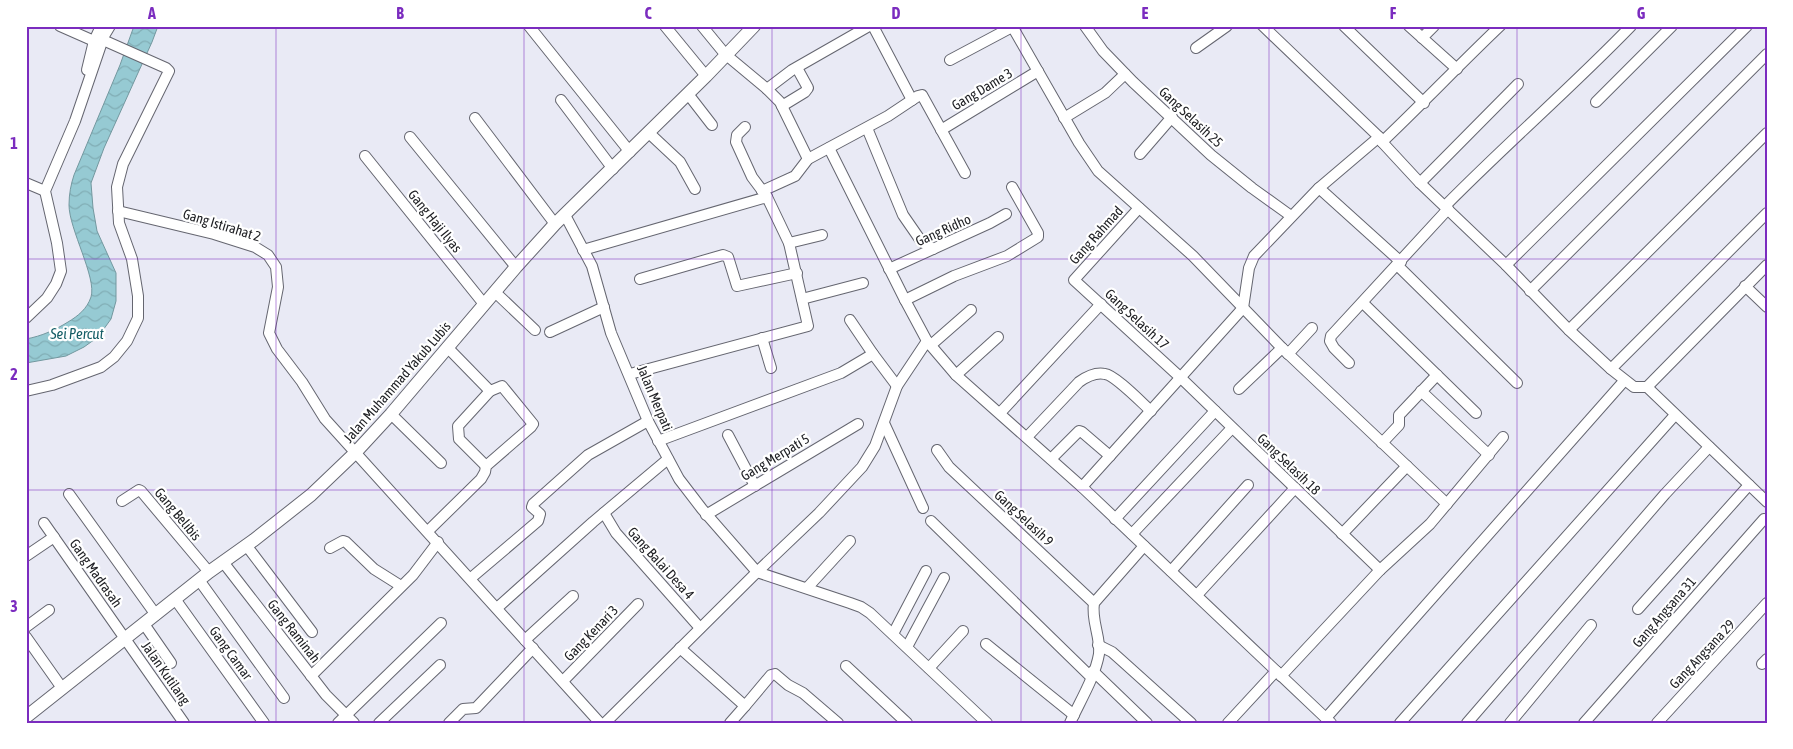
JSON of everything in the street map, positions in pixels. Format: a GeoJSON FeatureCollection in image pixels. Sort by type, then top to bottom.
{"type":"FeatureCollection","features":[{"type":"Feature","properties":{"kind":"main road","name":"Jalan Muhammad Yakub Lubis"},"geometry":{"type":"LineString","coordinates":[[26,717],[204,576],[311,495],[356,453],[516,267],[556,224],[754,26]]}},
{"type":"Feature","properties":{"kind":"street"},"geometry":{"type":"LineString","coordinates":[[26,391],[52,386],[101,367],[114,357],[127,341],[138,318],[138,296],[132,259],[118,223],[117,187],[123,164],[168,74],[168,69],[123,48],[98,41],[60,26]]}},
{"type":"Feature","properties":{"kind":"street"},"geometry":{"type":"LineString","coordinates":[[26,318],[48,298],[61,271],[57,243],[45,191],[76,121],[89,84],[101,26]]}},
{"type":"Feature","properties":{"kind":"street"},"geometry":{"type":"LineString","coordinates":[[98,41],[110,26]]}},
{"type":"Feature","properties":{"kind":"street"},"geometry":{"type":"LineString","coordinates":[[665,26],[706,76]]}},
{"type":"Feature","properties":{"kind":"street"},"geometry":{"type":"LineString","coordinates":[[702,26],[725,54],[780,102],[808,159]]}},
{"type":"Feature","properties":{"kind":"street"},"geometry":{"type":"LineString","coordinates":[[767,89],[797,68],[869,26]]}},
{"type":"Feature","properties":{"kind":"street"},"geometry":{"type":"LineString","coordinates":[[873,26],[912,100]]}},
{"type":"Feature","properties":{"kind":"street"},"geometry":{"type":"LineString","coordinates":[[950,60],[1012,26],[1064,118],[1094,166],[1193,256],[1285,351],[1447,504]]}},
{"type":"Feature","properties":{"kind":"street","name":"Gang Selasih 25"},"geometry":{"type":"LineString","coordinates":[[1085,26],[1103,51],[1125,74],[1230,171],[1291,216]]}},
{"type":"Feature","properties":{"kind":"street"},"geometry":{"type":"LineString","coordinates":[[1196,48],[1228,26]]}},
{"type":"Feature","properties":{"kind":"street"},"geometry":{"type":"LineString","coordinates":[[1263,26],[1381,140],[1420,183],[1506,265],[1569,330],[1624,381],[1634,387],[1647,387],[1767,502]]}},
{"type":"Feature","properties":{"kind":"street"},"geometry":{"type":"LineString","coordinates":[[1344,26],[1424,103]]}},
{"type":"Feature","properties":{"kind":"street"},"geometry":{"type":"LineString","coordinates":[[1409,26],[1457,69]]}},
{"type":"Feature","properties":{"kind":"street"},"geometry":{"type":"LineString","coordinates":[[1422,38],[1434,26]]}},
{"type":"Feature","properties":{"kind":"street"},"geometry":{"type":"LineString","coordinates":[[1082,487],[1243,308],[1251,261],[1291,216],[1319,188],[1381,140],[1424,103],[1500,26]]}},
{"type":"Feature","properties":{"kind":"street"},"geometry":{"type":"LineString","coordinates":[[1349,363],[1334,348],[1330,341],[1331,336],[1399,264],[1484,167],[1631,26]]}},
{"type":"Feature","properties":{"kind":"street"},"geometry":{"type":"LineString","coordinates":[[1596,102],[1672,26]]}},
{"type":"Feature","properties":{"kind":"street"},"geometry":{"type":"LineString","coordinates":[[1506,265],[1747,26]]}},
{"type":"Feature","properties":{"kind":"street"},"geometry":{"type":"LineString","coordinates":[[530,27],[630,152]]}},
{"type":"Feature","properties":{"kind":"street"},"geometry":{"type":"LineString","coordinates":[[1530,291],[1767,54]]}},
{"type":"Feature","properties":{"kind":"street"},"geometry":{"type":"LineString","coordinates":[[782,106],[805,92],[808,88],[797,68]]}},
{"type":"Feature","properties":{"kind":"street","name":"Gang Dame 3"},"geometry":{"type":"LineString","coordinates":[[941,130],[1038,71]]}},
{"type":"Feature","properties":{"kind":"street"},"geometry":{"type":"LineString","coordinates":[[1064,118],[1105,93],[1125,74]]}},
{"type":"Feature","properties":{"kind":"street"},"geometry":{"type":"LineString","coordinates":[[1420,183],[1518,84]]}},
{"type":"Feature","properties":{"kind":"street"},"geometry":{"type":"LineString","coordinates":[[688,94],[712,125]]}},
{"type":"Feature","properties":{"kind":"street"},"geometry":{"type":"LineString","coordinates":[[583,250],[765,194],[795,176],[808,159],[867,128],[922,95],[965,174]]}},
{"type":"Feature","properties":{"kind":"street"},"geometry":{"type":"LineString","coordinates":[[561,100],[613,169]]}},
{"type":"Feature","properties":{"kind":"street"},"geometry":{"type":"LineString","coordinates":[[1140,154],[1172,117]]}},
{"type":"Feature","properties":{"kind":"street"},"geometry":{"type":"LineString","coordinates":[[475,118],[556,224]]}},
{"type":"Feature","properties":{"kind":"street"},"geometry":{"type":"LineString","coordinates":[[630,374],[808,326],[789,243],[765,194],[752,177],[736,142],[737,135],[745,127]]}},
{"type":"Feature","properties":{"kind":"street"},"geometry":{"type":"LineString","coordinates":[[867,128],[903,215],[921,241],[933,249]]}},
{"type":"Feature","properties":{"kind":"street"},"geometry":{"type":"LineString","coordinates":[[649,132],[680,162],[695,189]]}},
{"type":"Feature","properties":{"kind":"street"},"geometry":{"type":"LineString","coordinates":[[1569,330],[1767,133]]}},
{"type":"Feature","properties":{"kind":"street"},"geometry":{"type":"LineString","coordinates":[[410,137],[516,267]]}},
{"type":"Feature","properties":{"kind":"street"},"geometry":{"type":"LineString","coordinates":[[829,148],[889,269],[929,343],[956,374],[1082,487],[1328,721],[1624,381]]}},
{"type":"Feature","properties":{"kind":"street","name":"Gang Haji Ilyas"},"geometry":{"type":"LineString","coordinates":[[365,156],[484,304]]}},
{"type":"Feature","properties":{"kind":"street"},"geometry":{"type":"LineString","coordinates":[[26,183],[45,191]]}},
{"type":"Feature","properties":{"kind":"street"},"geometry":{"type":"LineString","coordinates":[[905,300],[954,276],[1007,256],[1038,237],[1012,187]]}},
{"type":"Feature","properties":{"kind":"street"},"geometry":{"type":"LineString","coordinates":[[1319,188],[1399,264],[1517,383]]}},
{"type":"Feature","properties":{"kind":"street","name":"Gang Rahmad"},"geometry":{"type":"LineString","coordinates":[[1074,280],[1139,208]]}},
{"type":"Feature","properties":{"kind":"street","name":"Gang Istirahat 2"},"geometry":{"type":"LineString","coordinates":[[118,211],[214,234],[255,247],[268,255],[276,267],[278,287],[269,325],[271,340],[326,419],[600,723]]}},
{"type":"Feature","properties":{"kind":"street"},"geometry":{"type":"LineString","coordinates":[[1611,369],[1767,213]]}},
{"type":"Feature","properties":{"kind":"street","name":"Gang Ridho"},"geometry":{"type":"LineString","coordinates":[[889,269],[1006,214]]}},
{"type":"Feature","properties":{"kind":"street","name":"Jalan Merpati"},"geometry":{"type":"LineString","coordinates":[[565,215],[592,266],[612,333],[648,422],[658,441],[679,479],[706,514],[757,572]]}},
{"type":"Feature","properties":{"kind":"street"},"geometry":{"type":"LineString","coordinates":[[789,243],[822,235]]}},
{"type":"Feature","properties":{"kind":"street"},"geometry":{"type":"LineString","coordinates":[[640,279],[723,255],[728,257],[737,286],[797,272]]}},
{"type":"Feature","properties":{"kind":"street"},"geometry":{"type":"LineString","coordinates":[[1647,387],[1767,265]]}},
{"type":"Feature","properties":{"kind":"street","name":"Gang Selasih 17"},"geometry":{"type":"LineString","coordinates":[[1074,280],[1181,378]]}},
{"type":"Feature","properties":{"kind":"street"},"geometry":{"type":"LineString","coordinates":[[802,299],[863,284]]}},
{"type":"Feature","properties":{"kind":"street"},"geometry":{"type":"LineString","coordinates":[[1745,286],[1767,307]]}},
{"type":"Feature","properties":{"kind":"street"},"geometry":{"type":"LineString","coordinates":[[495,292],[535,330]]}},
{"type":"Feature","properties":{"kind":"street"},"geometry":{"type":"LineString","coordinates":[[1363,303],[1476,412]]}},
{"type":"Feature","properties":{"kind":"street"},"geometry":{"type":"LineString","coordinates":[[1000,413],[1101,304]]}},
{"type":"Feature","properties":{"kind":"street"},"geometry":{"type":"LineString","coordinates":[[550,332],[604,307]]}},
{"type":"Feature","properties":{"kind":"street"},"geometry":{"type":"LineString","coordinates":[[605,723],[819,513],[862,466],[875,446],[897,386],[929,343],[972,310]]}},
{"type":"Feature","properties":{"kind":"street"},"geometry":{"type":"LineString","coordinates":[[850,320],[897,386]]}},
{"type":"Feature","properties":{"kind":"street"},"geometry":{"type":"LineString","coordinates":[[1239,389],[1312,328]]}},
{"type":"Feature","properties":{"kind":"street"},"geometry":{"type":"LineString","coordinates":[[956,374],[998,337]]}},
{"type":"Feature","properties":{"kind":"street"},"geometry":{"type":"LineString","coordinates":[[762,338],[772,368]]}},
{"type":"Feature","properties":{"kind":"street"},"geometry":{"type":"LineString","coordinates":[[447,347],[490,391]]}},
{"type":"Feature","properties":{"kind":"street"},"geometry":{"type":"LineString","coordinates":[[658,441],[840,373],[873,354]]}},
{"type":"Feature","properties":{"kind":"street"},"geometry":{"type":"LineString","coordinates":[[1027,437],[1079,382],[1097,374],[1104,373],[1114,377],[1151,411]]}},
{"type":"Feature","properties":{"kind":"street"},"geometry":{"type":"LineString","coordinates":[[1382,443],[1399,425],[1399,416],[1437,375]]}},
{"type":"Feature","properties":{"kind":"street","name":"Gang Selasih 18"},"geometry":{"type":"LineString","coordinates":[[1181,378],[1380,570]]}},
{"type":"Feature","properties":{"kind":"street"},"geometry":{"type":"LineString","coordinates":[[428,531],[486,472],[486,466],[459,438],[457,433],[458,426],[490,391],[502,386],[532,424],[531,427],[486,466]]}},
{"type":"Feature","properties":{"kind":"street"},"geometry":{"type":"LineString","coordinates":[[1421,391],[1489,455]]}},
{"type":"Feature","properties":{"kind":"street"},"geometry":{"type":"LineString","coordinates":[[1115,519],[1215,411]]}},
{"type":"Feature","properties":{"kind":"street"},"geometry":{"type":"LineString","coordinates":[[391,414],[441,463]]}},
{"type":"Feature","properties":{"kind":"street"},"geometry":{"type":"LineString","coordinates":[[1400,723],[1675,415]]}},
{"type":"Feature","properties":{"kind":"street"},"geometry":{"type":"LineString","coordinates":[[471,578],[538,521],[540,516],[532,507],[534,502],[588,456],[648,422]]}},
{"type":"Feature","properties":{"kind":"street"},"geometry":{"type":"LineString","coordinates":[[884,423],[923,508]]}},
{"type":"Feature","properties":{"kind":"street","name":"Gang Merpati 5"},"geometry":{"type":"LineString","coordinates":[[706,514],[858,424]]}},
{"type":"Feature","properties":{"kind":"street"},"geometry":{"type":"LineString","coordinates":[[1132,534],[1232,428]]}},
{"type":"Feature","properties":{"kind":"street"},"geometry":{"type":"LineString","coordinates":[[1051,459],[1079,431],[1110,456]]}},
{"type":"Feature","properties":{"kind":"street"},"geometry":{"type":"LineString","coordinates":[[728,435],[755,486]]}},
{"type":"Feature","properties":{"kind":"street"},"geometry":{"type":"LineString","coordinates":[[1228,723],[1279,674],[1380,570],[1430,524],[1503,437]]}},
{"type":"Feature","properties":{"kind":"street"},"geometry":{"type":"LineString","coordinates":[[1466,723],[1665,494],[1709,447]]}},
{"type":"Feature","properties":{"kind":"street","name":"Gang Selasih 9"},"geometry":{"type":"LineString","coordinates":[[938,450],[949,467],[1094,603]]}},
{"type":"Feature","properties":{"kind":"street"},"geometry":{"type":"LineString","coordinates":[[497,608],[668,459]]}},
{"type":"Feature","properties":{"kind":"street"},"geometry":{"type":"LineString","coordinates":[[1342,534],[1406,466]]}},
{"type":"Feature","properties":{"kind":"street"},"geometry":{"type":"LineString","coordinates":[[1171,571],[1248,485]]}},
{"type":"Feature","properties":{"kind":"street"},"geometry":{"type":"LineString","coordinates":[[1638,609],[1749,485]]}},
{"type":"Feature","properties":{"kind":"street"},"geometry":{"type":"LineString","coordinates":[[1196,595],[1295,488]]}},
{"type":"Feature","properties":{"kind":"street","name":"Gang Belibis"},"geometry":{"type":"LineString","coordinates":[[122,501],[139,490],[141,491],[204,576]]}},
{"type":"Feature","properties":{"kind":"street"},"geometry":{"type":"LineString","coordinates":[[69,494],[156,615]]}},
{"type":"Feature","properties":{"kind":"street","name":"Gang Balai Desa 4"},"geometry":{"type":"LineString","coordinates":[[604,513],[616,533],[700,628]]}},
{"type":"Feature","properties":{"kind":"street","name":"Gang Angsana 31"},"geometry":{"type":"LineString","coordinates":[[1584,723],[1764,519]]}},
{"type":"Feature","properties":{"kind":"street"},"geometry":{"type":"LineString","coordinates":[[932,521],[1092,674],[1147,723]]}},
{"type":"Feature","properties":{"kind":"street","name":"Gang Madrasah"},"geometry":{"type":"LineString","coordinates":[[44,523],[125,640]]}},
{"type":"Feature","properties":{"kind":"street"},"geometry":{"type":"LineString","coordinates":[[26,556],[54,537]]}},
{"type":"Feature","properties":{"kind":"street"},"geometry":{"type":"LineString","coordinates":[[330,548],[343,541],[346,542],[374,569],[401,586]]}},
{"type":"Feature","properties":{"kind":"street"},"geometry":{"type":"LineString","coordinates":[[807,588],[850,541]]}},
{"type":"Feature","properties":{"kind":"street"},"geometry":{"type":"LineString","coordinates":[[311,676],[401,586],[438,542]]}},
{"type":"Feature","properties":{"kind":"street"},"geometry":{"type":"LineString","coordinates":[[246,545],[312,632]]}},
{"type":"Feature","properties":{"kind":"street"},"geometry":{"type":"LineString","coordinates":[[986,644],[1072,719],[1099,653],[1092,615],[1094,603],[1144,546]]}},
{"type":"Feature","properties":{"kind":"street","name":"Gang Raminah"},"geometry":{"type":"LineString","coordinates":[[223,562],[326,695],[350,719]]}},
{"type":"Feature","properties":{"kind":"street"},"geometry":{"type":"LineString","coordinates":[[757,572],[861,606],[987,723]]}},
{"type":"Feature","properties":{"kind":"street"},"geometry":{"type":"LineString","coordinates":[[893,634],[926,572]]}},
{"type":"Feature","properties":{"kind":"street"},"geometry":{"type":"LineString","coordinates":[[204,576],[284,698]]}},
{"type":"Feature","properties":{"kind":"street"},"geometry":{"type":"LineString","coordinates":[[907,647],[944,578]]}},
{"type":"Feature","properties":{"kind":"street"},"geometry":{"type":"LineString","coordinates":[[526,640],[573,596]]}},
{"type":"Feature","properties":{"kind":"street","name":"Gang Camar"},"geometry":{"type":"LineString","coordinates":[[175,600],[264,723]]}},
{"type":"Feature","properties":{"kind":"street","name":"Gang Kenari 3"},"geometry":{"type":"LineString","coordinates":[[563,681],[638,604]]}},
{"type":"Feature","properties":{"kind":"street","name":"Gang Angsana 29"},"geometry":{"type":"LineString","coordinates":[[1657,723],[1765,608]]}},
{"type":"Feature","properties":{"kind":"street"},"geometry":{"type":"LineString","coordinates":[[26,626],[49,610]]}},
{"type":"Feature","properties":{"kind":"street"},"geometry":{"type":"LineString","coordinates":[[338,723],[350,719],[441,623]]}},
{"type":"Feature","properties":{"kind":"street"},"geometry":{"type":"LineString","coordinates":[[144,624],[171,663]]}},
{"type":"Feature","properties":{"kind":"street"},"geometry":{"type":"LineString","coordinates":[[1510,723],[1591,625]]}},
{"type":"Feature","properties":{"kind":"street"},"geometry":{"type":"LineString","coordinates":[[929,668],[962,631]]}},
{"type":"Feature","properties":{"kind":"street"},"geometry":{"type":"LineString","coordinates":[[26,638],[62,688]]}},
{"type":"Feature","properties":{"kind":"street","name":"Jalan Kutilang"},"geometry":{"type":"LineString","coordinates":[[125,640],[184,723]]}},
{"type":"Feature","properties":{"kind":"street"},"geometry":{"type":"LineString","coordinates":[[1098,645],[1112,652],[1190,723]]}},
{"type":"Feature","properties":{"kind":"street"},"geometry":{"type":"LineString","coordinates":[[449,723],[463,709],[476,708],[533,648]]}},
{"type":"Feature","properties":{"kind":"street"},"geometry":{"type":"LineString","coordinates":[[680,648],[745,706]]}},
{"type":"Feature","properties":{"kind":"street"},"geometry":{"type":"LineString","coordinates":[[379,723],[440,665]]}},
{"type":"Feature","properties":{"kind":"street"},"geometry":{"type":"LineString","coordinates":[[846,666],[907,723]]}},
{"type":"Feature","properties":{"kind":"street"},"geometry":{"type":"LineString","coordinates":[[730,723],[771,675],[775,674],[788,685],[804,692],[838,723]]}},
{"type":"Feature","properties":{"kind":"water","name":"Sei Percut"},"geometry":{"type":"Polygon","coordinates":[[[134,26],[158,26],[104,148],[91,183],[97,231],[116,273],[116,301],[111,319],[98,337],[84,347],[66,356],[26,363],[26,339],[58,328],[72,320],[85,309],[91,297],[92,289],[87,266],[70,215],[70,189],[134,26]]]}}]}
